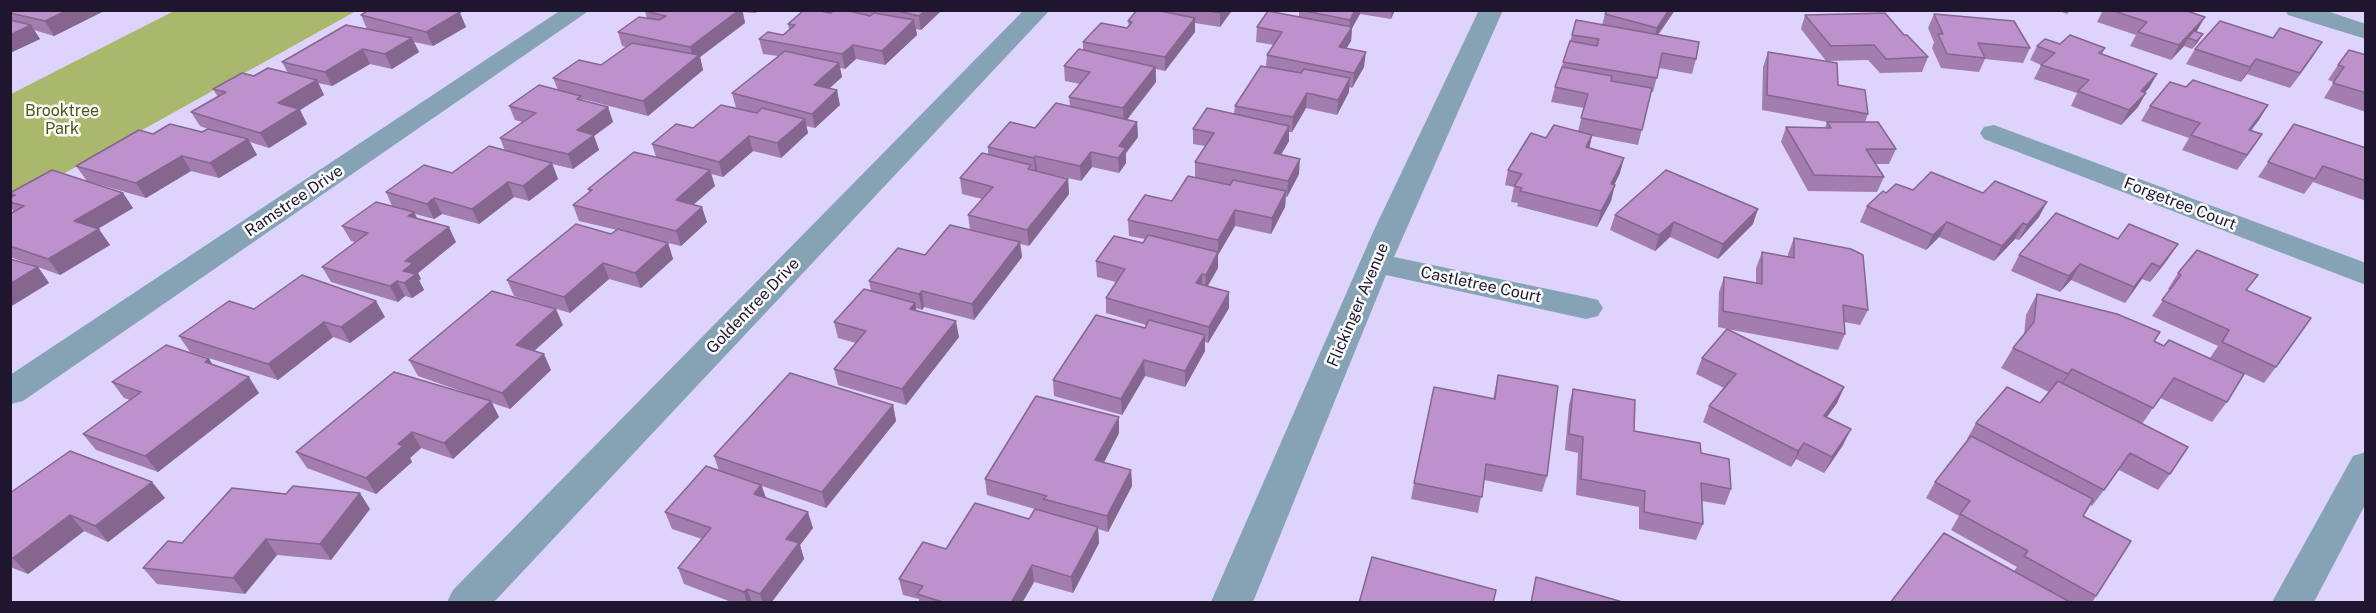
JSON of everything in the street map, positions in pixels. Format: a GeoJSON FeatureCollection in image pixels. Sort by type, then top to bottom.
{"type":"FeatureCollection","features":[{"type":"Feature","properties":{"kind":"street","name":"Ramstree Drive"},"geometry":{"type":"LineString","coordinates":[[10,392],[578,10]]}},
{"type":"Feature","properties":{"kind":"street","name":"Goldentree Drive"},"geometry":{"type":"LineString","coordinates":[[468,603],[1038,10]]}},
{"type":"Feature","properties":{"kind":"street","name":"Flickinger Avenue"},"geometry":{"type":"LineString","coordinates":[[1232,603],[1376,262],[1456,81],[1491,10]]}},
{"type":"Feature","properties":{"kind":"street"},"geometry":{"type":"LineString","coordinates":[[2296,10],[2366,32]]}},
{"type":"Feature","properties":{"kind":"street","name":"Forgetree Court"},"geometry":{"type":"LineString","coordinates":[[1994,133],[2366,275]]}},
{"type":"Feature","properties":{"kind":"street","name":"Castletree Court"},"geometry":{"type":"LineString","coordinates":[[1376,262],[1586,308]]}},
{"type":"Feature","properties":{"kind":"street"},"geometry":{"type":"LineString","coordinates":[[2293,603],[2366,466]]}},
{"type":"Feature","properties":{"kind":"green space","name":"Brooktree Park"},"geometry":{"type":"Polygon","coordinates":[[[174,11],[356,11],[11,203],[11,94],[174,11]]]}},
{"type":"Feature","properties":{"kind":"building"},"geometry":{"type":"Polygon","coordinates":[[[10,10],[68,10],[45,21],[10,13],[10,10]]]}},
{"type":"Feature","properties":{"kind":"building"},"geometry":{"type":"Polygon","coordinates":[[[369,10],[452,10],[460,12],[426,32],[361,15],[369,10]]]}},
{"type":"Feature","properties":{"kind":"building"},"geometry":{"type":"Polygon","coordinates":[[[646,10],[739,10],[690,47],[618,32],[639,17],[659,20],[666,16],[646,10]]]}},
{"type":"Feature","properties":{"kind":"building"},"geometry":{"type":"Polygon","coordinates":[[[804,10],[831,13],[834,10],[845,10],[870,16],[874,13],[914,20],[882,51],[853,45],[842,54],[759,39],[768,32],[783,35],[795,25],[788,24],[804,10]]]}},
{"type":"Feature","properties":{"kind":"building"},"geometry":{"type":"Polygon","coordinates":[[[894,10],[925,10],[919,16],[894,10]]]}},
{"type":"Feature","properties":{"kind":"building"},"geometry":{"type":"Polygon","coordinates":[[[1137,10],[1155,10],[1195,18],[1165,57],[1083,42],[1101,23],[1127,28],[1132,22],[1128,21],[1137,10]]]}},
{"type":"Feature","properties":{"kind":"building"},"geometry":{"type":"Polygon","coordinates":[[[1205,10],[1222,10],[1220,13],[1205,10]]]}},
{"type":"Feature","properties":{"kind":"building"},"geometry":{"type":"Polygon","coordinates":[[[1301,10],[1355,10],[1350,20],[1301,10]]]}},
{"type":"Feature","properties":{"kind":"building"},"geometry":{"type":"Polygon","coordinates":[[[1608,10],[1669,10],[1657,28],[1605,14],[1608,10]]]}},
{"type":"Feature","properties":{"kind":"building"},"geometry":{"type":"Polygon","coordinates":[[[2111,10],[2184,10],[2205,17],[2179,45],[2138,32],[2147,22],[2111,10]]]}},
{"type":"Feature","properties":{"kind":"building"},"geometry":{"type":"Polygon","coordinates":[[[1268,11],[1352,27],[1339,47],[1366,52],[1354,73],[1267,55],[1282,32],[1257,27],[1268,11]]]}},
{"type":"Feature","properties":{"kind":"building"},"geometry":{"type":"Polygon","coordinates":[[[1885,13],[1928,57],[1886,59],[1874,45],[1831,46],[1805,15],[1885,13]]]}},
{"type":"Feature","properties":{"kind":"building"},"geometry":{"type":"Polygon","coordinates":[[[1934,14],[2014,21],[2030,48],[1978,43],[1985,58],[1947,54],[1938,34],[1943,34],[1934,14]]]}},
{"type":"Feature","properties":{"kind":"building"},"geometry":{"type":"Polygon","coordinates":[[[10,20],[31,25],[10,35],[10,20]]]}},
{"type":"Feature","properties":{"kind":"building"},"geometry":{"type":"Polygon","coordinates":[[[1576,20],[1699,42],[1696,59],[1662,53],[1657,78],[1563,62],[1570,41],[1597,46],[1599,39],[1572,35],[1576,20]]]}},
{"type":"Feature","properties":{"kind":"building"},"geometry":{"type":"Polygon","coordinates":[[[2220,21],[2273,38],[2280,28],[2322,42],[2300,73],[2256,59],[2250,67],[2195,49],[2220,21]]]}},
{"type":"Feature","properties":{"kind":"building"},"geometry":{"type":"Polygon","coordinates":[[[346,25],[412,38],[385,54],[363,49],[325,72],[282,62],[346,25]]]}},
{"type":"Feature","properties":{"kind":"building"},"geometry":{"type":"Polygon","coordinates":[[[2194,31],[2203,34],[2197,41],[2188,38],[2194,31]]]}},
{"type":"Feature","properties":{"kind":"building"},"geometry":{"type":"Polygon","coordinates":[[[2070,35],[2105,48],[2099,53],[2157,74],[2141,91],[2146,93],[2129,110],[2078,91],[2089,80],[2041,65],[2055,53],[2037,46],[2045,39],[2060,44],[2070,35]]]}},
{"type":"Feature","properties":{"kind":"building"},"geometry":{"type":"Polygon","coordinates":[[[632,43],[699,55],[643,101],[553,78],[579,60],[601,65],[632,43]]]}},
{"type":"Feature","properties":{"kind":"building"},"geometry":{"type":"Polygon","coordinates":[[[1079,49],[1155,67],[1123,108],[1069,97],[1090,72],[1064,66],[1079,49]]]}},
{"type":"Feature","properties":{"kind":"building"},"geometry":{"type":"Polygon","coordinates":[[[2349,50],[2366,55],[2366,93],[2333,83],[2344,67],[2338,65],[2349,50]]]}},
{"type":"Feature","properties":{"kind":"building"},"geometry":{"type":"Polygon","coordinates":[[[785,51],[839,63],[814,85],[837,90],[812,114],[732,93],[785,51]]]}},
{"type":"Feature","properties":{"kind":"building"},"geometry":{"type":"Polygon","coordinates":[[[1768,52],[1837,63],[1838,85],[1865,90],[1868,114],[1767,95],[1768,52]]]}},
{"type":"Feature","properties":{"kind":"building"},"geometry":{"type":"Polygon","coordinates":[[[1261,66],[1301,73],[1304,69],[1350,78],[1338,100],[1307,93],[1293,117],[1235,106],[1261,66]]]}},
{"type":"Feature","properties":{"kind":"building"},"geometry":{"type":"Polygon","coordinates":[[[1562,67],[1612,76],[1611,81],[1652,88],[1642,130],[1581,118],[1588,94],[1555,87],[1562,67]]]}},
{"type":"Feature","properties":{"kind":"building"},"geometry":{"type":"Polygon","coordinates":[[[268,68],[317,80],[278,103],[299,109],[260,133],[191,112],[226,92],[213,89],[242,73],[254,76],[268,68]]]}},
{"type":"Feature","properties":{"kind":"building"},"geometry":{"type":"Polygon","coordinates":[[[2193,80],[2268,105],[2249,130],[2262,134],[2247,155],[2191,135],[2200,123],[2150,106],[2170,82],[2186,87],[2193,80]]]}},
{"type":"Feature","properties":{"kind":"building"},"geometry":{"type":"Polygon","coordinates":[[[539,85],[581,96],[577,99],[608,107],[577,130],[594,135],[568,154],[500,138],[536,113],[509,106],[539,85]]]}},
{"type":"Feature","properties":{"kind":"building"},"geometry":{"type":"Polygon","coordinates":[[[1056,103],[1137,122],[1119,146],[1126,148],[1118,158],[1091,152],[1080,166],[988,147],[1010,122],[1035,128],[1056,103]]]}},
{"type":"Feature","properties":{"kind":"building"},"geometry":{"type":"Polygon","coordinates":[[[721,105],[757,113],[762,108],[805,119],[777,143],[749,136],[719,162],[652,144],[676,124],[693,128],[721,105]]]}},
{"type":"Feature","properties":{"kind":"building"},"geometry":{"type":"Polygon","coordinates":[[[1207,108],[1289,126],[1274,153],[1300,159],[1288,181],[1195,162],[1214,133],[1193,129],[1207,108]]]}},
{"type":"Feature","properties":{"kind":"building"},"geometry":{"type":"Polygon","coordinates":[[[1827,122],[1878,122],[1896,149],[1866,149],[1884,177],[1814,175],[1786,127],[1831,128],[1827,122]]]}},
{"type":"Feature","properties":{"kind":"building"},"geometry":{"type":"Polygon","coordinates":[[[170,124],[202,132],[208,129],[248,139],[210,163],[182,156],[136,183],[76,166],[139,130],[153,134],[170,124]]]}},
{"type":"Feature","properties":{"kind":"building"},"geometry":{"type":"Polygon","coordinates":[[[2294,124],[2366,148],[2366,181],[2323,166],[2315,179],[2268,162],[2294,124]]]}},
{"type":"Feature","properties":{"kind":"building"},"geometry":{"type":"Polygon","coordinates":[[[1554,125],[1592,135],[1586,147],[1624,158],[1611,184],[1615,185],[1601,211],[1520,191],[1522,188],[1514,186],[1522,174],[1508,170],[1531,133],[1546,138],[1554,125]]]}},
{"type":"Feature","properties":{"kind":"building"},"geometry":{"type":"Polygon","coordinates":[[[489,146],[552,163],[523,186],[508,182],[472,209],[434,198],[427,204],[386,192],[424,165],[452,173],[489,146]]]}},
{"type":"Feature","properties":{"kind":"building"},"geometry":{"type":"Polygon","coordinates":[[[634,152],[710,170],[676,200],[702,207],[676,231],[573,205],[592,190],[588,189],[634,152]]]}},
{"type":"Feature","properties":{"kind":"building"},"geometry":{"type":"Polygon","coordinates":[[[982,153],[1031,165],[1028,169],[1068,179],[1027,230],[968,215],[993,187],[960,178],[982,153]]]}},
{"type":"Feature","properties":{"kind":"building"},"geometry":{"type":"Polygon","coordinates":[[[52,170],[123,193],[74,221],[99,229],[48,259],[10,246],[10,214],[24,206],[10,202],[10,198],[15,195],[10,193],[52,170]]]}},
{"type":"Feature","properties":{"kind":"building"},"geometry":{"type":"Polygon","coordinates":[[[1666,170],[1758,209],[1723,244],[1674,222],[1659,235],[1615,215],[1666,170]]]}},
{"type":"Feature","properties":{"kind":"building"},"geometry":{"type":"Polygon","coordinates":[[[1931,172],[1983,193],[1995,181],[2047,202],[2027,225],[2023,223],[2002,246],[1947,222],[1933,235],[1867,206],[1883,191],[1886,193],[1896,184],[1913,190],[1931,172]]]}},
{"type":"Feature","properties":{"kind":"building"},"geometry":{"type":"Polygon","coordinates":[[[1188,176],[1230,185],[1233,180],[1286,191],[1272,218],[1235,210],[1218,240],[1128,220],[1145,195],[1172,201],[1188,176]]]}},
{"type":"Feature","properties":{"kind":"building"},"geometry":{"type":"Polygon","coordinates":[[[376,202],[414,212],[408,216],[449,227],[405,261],[413,263],[403,271],[416,274],[404,283],[397,281],[390,286],[322,267],[368,233],[342,226],[376,202]]]}},
{"type":"Feature","properties":{"kind":"building"},"geometry":{"type":"Polygon","coordinates":[[[2056,213],[2118,239],[2129,224],[2178,244],[2160,267],[2152,263],[2134,287],[2080,264],[2069,276],[2019,255],[2056,213]]]}},
{"type":"Feature","properties":{"kind":"building"},"geometry":{"type":"Polygon","coordinates":[[[576,224],[611,234],[618,229],[668,243],[635,273],[603,263],[564,297],[507,280],[576,224]]]}},
{"type":"Feature","properties":{"kind":"building"},"geometry":{"type":"Polygon","coordinates":[[[950,225],[1020,242],[972,304],[869,281],[898,248],[925,255],[950,225]]]}},
{"type":"Feature","properties":{"kind":"building"},"geometry":{"type":"Polygon","coordinates":[[[1148,235],[1218,252],[1206,275],[1202,274],[1196,283],[1229,292],[1209,327],[1106,298],[1125,269],[1096,261],[1114,236],[1143,243],[1148,235]]]}},
{"type":"Feature","properties":{"kind":"building"},"geometry":{"type":"Polygon","coordinates":[[[1794,238],[1851,249],[1863,255],[1868,310],[1843,305],[1845,334],[1723,311],[1724,277],[1762,284],[1762,252],[1794,258],[1794,238]]]}},
{"type":"Feature","properties":{"kind":"building"},"geometry":{"type":"Polygon","coordinates":[[[2197,250],[2258,275],[2246,290],[2311,318],[2276,367],[2222,342],[2229,330],[2162,300],[2181,275],[2178,273],[2197,250]]]}},
{"type":"Feature","properties":{"kind":"building"},"geometry":{"type":"Polygon","coordinates":[[[10,259],[38,267],[10,284],[10,259]]]}},
{"type":"Feature","properties":{"kind":"building"},"geometry":{"type":"Polygon","coordinates":[[[302,275],[376,301],[341,327],[324,322],[268,364],[179,336],[229,301],[254,309],[302,275]]]}},
{"type":"Feature","properties":{"kind":"building"},"geometry":{"type":"Polygon","coordinates":[[[864,289],[915,303],[910,309],[956,321],[902,389],[834,369],[866,331],[834,322],[864,289]]]}},
{"type":"Feature","properties":{"kind":"building"},"geometry":{"type":"Polygon","coordinates":[[[492,291],[556,309],[516,345],[544,354],[502,393],[409,360],[492,291]]]}},
{"type":"Feature","properties":{"kind":"building"},"geometry":{"type":"Polygon","coordinates":[[[2037,294],[2117,314],[2160,332],[2154,341],[2164,346],[2169,340],[2244,374],[2227,402],[2174,378],[2153,408],[2072,369],[2068,374],[2013,348],[2034,322],[2037,294]]]}},
{"type":"Feature","properties":{"kind":"building"},"geometry":{"type":"Polygon","coordinates":[[[1096,315],[1145,328],[1149,320],[1205,335],[1185,371],[1144,360],[1121,399],[1053,380],[1096,315]]]}},
{"type":"Feature","properties":{"kind":"building"},"geometry":{"type":"Polygon","coordinates":[[[1727,329],[1844,387],[1824,416],[1851,429],[1832,457],[1804,443],[1798,451],[1709,406],[1736,374],[1702,358],[1727,329]]]}},
{"type":"Feature","properties":{"kind":"building"},"geometry":{"type":"Polygon","coordinates":[[[166,345],[209,359],[205,362],[249,377],[145,456],[83,434],[141,392],[112,382],[166,345]]]}},
{"type":"Feature","properties":{"kind":"building"},"geometry":{"type":"Polygon","coordinates":[[[394,372],[491,401],[444,443],[412,432],[398,444],[403,446],[366,478],[296,452],[394,372]]]}},
{"type":"Feature","properties":{"kind":"building"},"geometry":{"type":"Polygon","coordinates":[[[790,373],[893,405],[822,492],[714,456],[790,373]]]}},
{"type":"Feature","properties":{"kind":"building"},"geometry":{"type":"Polygon","coordinates":[[[1498,375],[1558,386],[1547,476],[1486,464],[1482,497],[1414,483],[1434,387],[1495,399],[1498,375]]]}},
{"type":"Feature","properties":{"kind":"building"},"geometry":{"type":"Polygon","coordinates":[[[2058,381],[2188,447],[2170,474],[2130,453],[2104,490],[1976,423],[2007,387],[2040,403],[2058,381]]]}},
{"type":"Feature","properties":{"kind":"building"},"geometry":{"type":"Polygon","coordinates":[[[1573,389],[1635,400],[1634,431],[1700,443],[1701,453],[1729,459],[1731,489],[1701,483],[1703,524],[1644,512],[1645,491],[1581,479],[1583,437],[1569,434],[1573,389]]]}},
{"type":"Feature","properties":{"kind":"building"},"geometry":{"type":"Polygon","coordinates":[[[1036,396],[1119,417],[1095,460],[1131,470],[1107,516],[1043,499],[1047,496],[985,479],[1036,396]]]}},
{"type":"Feature","properties":{"kind":"building"},"geometry":{"type":"Polygon","coordinates":[[[1971,436],[2093,499],[2083,516],[2131,541],[2096,596],[2024,556],[2028,551],[1960,514],[1970,501],[1935,482],[1971,436]]]}},
{"type":"Feature","properties":{"kind":"building"},"geometry":{"type":"Polygon","coordinates":[[[70,451],[152,482],[95,526],[70,515],[13,558],[10,557],[10,493],[70,451]]]}},
{"type":"Feature","properties":{"kind":"building"},"geometry":{"type":"Polygon","coordinates":[[[706,466],[761,485],[754,494],[808,512],[786,539],[799,543],[760,594],[747,589],[744,592],[678,568],[711,528],[665,512],[706,466]]]}},
{"type":"Feature","properties":{"kind":"building"},"geometry":{"type":"Polygon","coordinates":[[[293,486],[360,493],[320,544],[266,539],[233,578],[143,568],[168,541],[182,543],[232,488],[286,494],[293,486]]]}},
{"type":"Feature","properties":{"kind":"building"},"geometry":{"type":"Polygon","coordinates":[[[975,503],[1029,519],[1035,509],[1098,527],[1071,577],[1032,565],[1011,603],[946,603],[917,594],[923,586],[899,579],[923,542],[946,549],[975,503]]]}},
{"type":"Feature","properties":{"kind":"building"},"geometry":{"type":"Polygon","coordinates":[[[1944,533],[2072,603],[1890,603],[1944,533]]]}},
{"type":"Feature","properties":{"kind":"building"},"geometry":{"type":"Polygon","coordinates":[[[1372,557],[1496,590],[1493,603],[1359,603],[1372,557]]]}},
{"type":"Feature","properties":{"kind":"building"},"geometry":{"type":"Polygon","coordinates":[[[1536,577],[1626,603],[1531,603],[1536,577]]]}}]}
